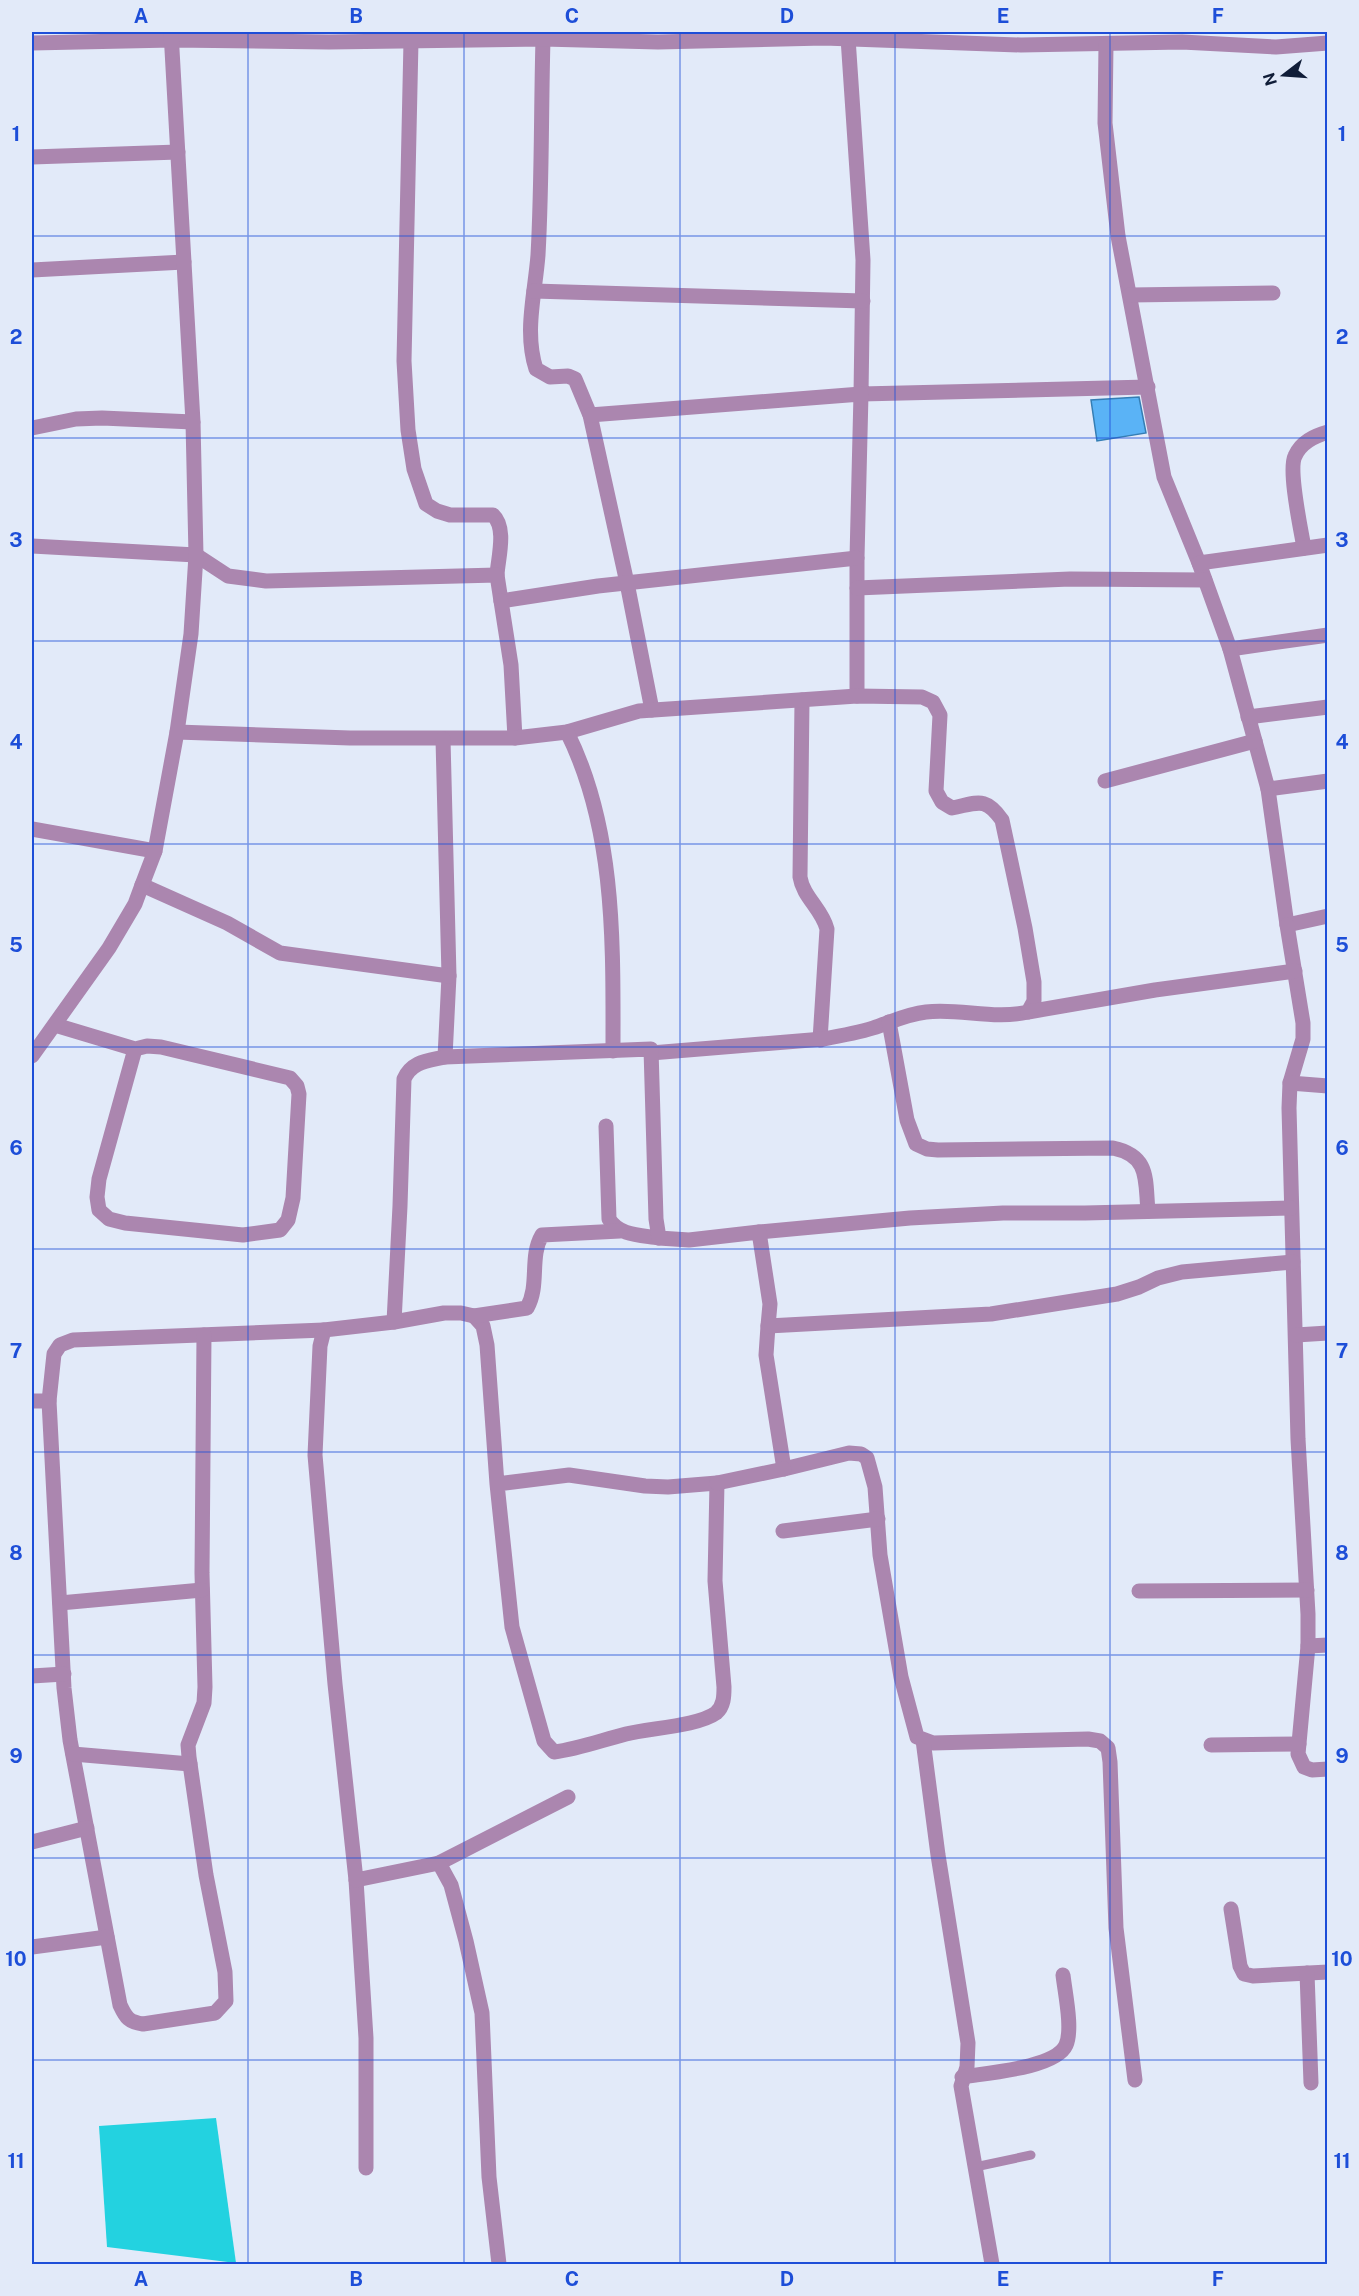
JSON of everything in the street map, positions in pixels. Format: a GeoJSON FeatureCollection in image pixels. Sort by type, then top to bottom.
{"type":"FeatureCollection","features":[{"type":"Feature","properties":{"kind":"street"},"geometry":{"type":"LineString","coordinates":[[32,44],[171,36],[411,41],[543,39],[581,35],[658,42],[849,38],[957,44],[1021,38],[1106,44],[1276,39],[1328,43]]}},
{"type":"Feature","properties":{"kind":"street"},"geometry":{"type":"LineString","coordinates":[[32,1056],[109,948],[135,904],[154,851],[177,732],[191,634],[196,555],[193,422],[171,36]]}},
{"type":"Feature","properties":{"kind":"street"},"geometry":{"type":"LineString","coordinates":[[849,38],[863,260],[856,696]]}},
{"type":"Feature","properties":{"kind":"street"},"geometry":{"type":"LineString","coordinates":[[543,39],[538,256],[529,335],[531,353],[536,369],[550,376],[568,376],[575,379],[590,415],[652,710]]}},
{"type":"Feature","properties":{"kind":"street"},"geometry":{"type":"LineString","coordinates":[[411,41],[404,361],[408,430],[414,469],[426,504],[437,511],[450,514],[493,515],[498,520],[501,529],[497,575],[511,664],[514,738]]}},
{"type":"Feature","properties":{"kind":"street"},"geometry":{"type":"LineString","coordinates":[[1106,44],[1105,123],[1118,236],[1164,477],[1199,563],[1230,649],[1268,789],[1303,1039],[1290,1083],[1291,1208],[1298,1439],[1308,1647],[1298,1754],[1304,1767],[1312,1770],[1328,1769]]}},
{"type":"Feature","properties":{"kind":"street"},"geometry":{"type":"LineString","coordinates":[[32,157],[177,152]]}},
{"type":"Feature","properties":{"kind":"street"},"geometry":{"type":"LineString","coordinates":[[32,270],[184,261]]}},
{"type":"Feature","properties":{"kind":"street"},"geometry":{"type":"LineString","coordinates":[[534,291],[863,301]]}},
{"type":"Feature","properties":{"kind":"street"},"geometry":{"type":"LineString","coordinates":[[1130,295],[1273,293]]}},
{"type":"Feature","properties":{"kind":"street"},"geometry":{"type":"LineString","coordinates":[[590,415],[861,394],[1148,387]]}},
{"type":"Feature","properties":{"kind":"street"},"geometry":{"type":"LineString","coordinates":[[32,428],[93,418],[193,422]]}},
{"type":"Feature","properties":{"kind":"street"},"geometry":{"type":"LineString","coordinates":[[1304,548],[1293,472],[1294,458],[1300,447],[1313,436],[1328,432]]}},
{"type":"Feature","properties":{"kind":"street"},"geometry":{"type":"LineString","coordinates":[[1199,563],[1328,544]]}},
{"type":"Feature","properties":{"kind":"street"},"geometry":{"type":"LineString","coordinates":[[32,549],[196,555],[228,576],[266,581],[497,575]]}},
{"type":"Feature","properties":{"kind":"street"},"geometry":{"type":"LineString","coordinates":[[501,601],[627,583],[857,558]]}},
{"type":"Feature","properties":{"kind":"street"},"geometry":{"type":"LineString","coordinates":[[857,588],[1070,579],[1205,580]]}},
{"type":"Feature","properties":{"kind":"street"},"geometry":{"type":"LineString","coordinates":[[1230,649],[1328,635]]}},
{"type":"Feature","properties":{"kind":"street"},"geometry":{"type":"LineString","coordinates":[[177,732],[443,739],[514,738],[567,732],[639,711],[856,696],[922,697],[933,702],[940,715],[936,791],[942,802],[952,808],[980,802],[992,807],[1002,820],[1034,982],[1035,1001],[1028,1012]]}},
{"type":"Feature","properties":{"kind":"street"},"geometry":{"type":"LineString","coordinates":[[802,700],[800,877],[802,886],[824,918],[827,929],[820,1040]]}},
{"type":"Feature","properties":{"kind":"street"},"geometry":{"type":"LineString","coordinates":[[1248,717],[1328,707]]}},
{"type":"Feature","properties":{"kind":"street"},"geometry":{"type":"LineString","coordinates":[[567,732],[577,753],[593,802],[611,907],[613,1051]]}},
{"type":"Feature","properties":{"kind":"street"},"geometry":{"type":"LineString","coordinates":[[443,739],[449,976],[445,1057]]}},
{"type":"Feature","properties":{"kind":"street"},"geometry":{"type":"LineString","coordinates":[[1105,781],[1255,741]]}},
{"type":"Feature","properties":{"kind":"street"},"geometry":{"type":"LineString","coordinates":[[1268,789],[1328,781]]}},
{"type":"Feature","properties":{"kind":"street"},"geometry":{"type":"LineString","coordinates":[[32,829],[154,851]]}},
{"type":"Feature","properties":{"kind":"street"},"geometry":{"type":"LineString","coordinates":[[142,885],[227,923],[280,953],[449,976]]}},
{"type":"Feature","properties":{"kind":"street"},"geometry":{"type":"LineString","coordinates":[[1287,925],[1328,916]]}},
{"type":"Feature","properties":{"kind":"street"},"geometry":{"type":"LineString","coordinates":[[651,1053],[820,1040],[848,1035],[925,1012],[943,1011],[1012,1016],[1155,990],[1294,971]]}},
{"type":"Feature","properties":{"kind":"street"},"geometry":{"type":"LineString","coordinates":[[890,1022],[907,1120],[916,1144],[927,1149],[938,1150],[1113,1148],[1126,1151],[1137,1157],[1144,1169],[1148,1212]]}},
{"type":"Feature","properties":{"kind":"street"},"geometry":{"type":"LineString","coordinates":[[55,1025],[135,1049],[147,1046],[161,1047],[290,1078],[297,1086],[299,1094],[293,1198],[288,1220],[280,1230],[243,1235],[125,1223],[109,1219],[99,1210],[97,1197],[99,1179],[135,1049]]}},
{"type":"Feature","properties":{"kind":"street"},"geometry":{"type":"LineString","coordinates":[[394,1322],[404,1079],[409,1069],[421,1062],[445,1057],[651,1049],[656,1219],[659,1238]]}},
{"type":"Feature","properties":{"kind":"street"},"geometry":{"type":"LineString","coordinates":[[1290,1083],[1328,1086]]}},
{"type":"Feature","properties":{"kind":"street"},"geometry":{"type":"LineString","coordinates":[[606,1126],[609,1219],[620,1231]]}},
{"type":"Feature","properties":{"kind":"street"},"geometry":{"type":"LineString","coordinates":[[204,1335],[202,1590],[204,1703],[188,1745],[206,1875],[225,1972],[226,2001],[215,2013],[143,2024],[133,2023],[126,2018],[120,2005],[73,1754],[64,1674],[49,1401],[54,1354],[60,1345],[73,1340],[324,1330],[394,1322],[444,1313],[461,1312],[474,1316],[527,1308],[533,1297],[536,1245],[542,1235],[620,1231],[659,1238],[689,1240],[910,1218],[1003,1213],[1291,1208]]}},
{"type":"Feature","properties":{"kind":"street"},"geometry":{"type":"LineString","coordinates":[[759,1232],[771,1304],[766,1355],[784,1469]]}},
{"type":"Feature","properties":{"kind":"street"},"geometry":{"type":"LineString","coordinates":[[768,1326],[992,1314],[1117,1294],[1158,1278],[1182,1272],[1293,1262]]}},
{"type":"Feature","properties":{"kind":"street"},"geometry":{"type":"LineString","coordinates":[[474,1316],[483,1326],[487,1345],[497,1484],[512,1627],[544,1741],[554,1752],[573,1749],[627,1733],[693,1721],[711,1716],[719,1710],[724,1701],[724,1687],[715,1581],[717,1483]]}},
{"type":"Feature","properties":{"kind":"street"},"geometry":{"type":"LineString","coordinates":[[324,1330],[320,1346],[315,1455],[336,1695],[356,1880],[366,2038],[366,2168]]}},
{"type":"Feature","properties":{"kind":"street"},"geometry":{"type":"LineString","coordinates":[[1296,1335],[1328,1333]]}},
{"type":"Feature","properties":{"kind":"street"},"geometry":{"type":"LineString","coordinates":[[32,1401],[49,1401]]}},
{"type":"Feature","properties":{"kind":"street"},"geometry":{"type":"LineString","coordinates":[[497,1484],[569,1475],[668,1487],[717,1483],[849,1453],[861,1454],[867,1458],[875,1487],[880,1555],[901,1677],[917,1737],[933,1743],[1088,1739],[1100,1741],[1108,1748],[1116,1929],[1135,2080]]}},
{"type":"Feature","properties":{"kind":"street"},"geometry":{"type":"LineString","coordinates":[[783,1531],[878,1519]]}},
{"type":"Feature","properties":{"kind":"street"},"geometry":{"type":"LineString","coordinates":[[60,1603],[202,1590]]}},
{"type":"Feature","properties":{"kind":"street"},"geometry":{"type":"LineString","coordinates":[[1139,1591],[1307,1590]]}},
{"type":"Feature","properties":{"kind":"street"},"geometry":{"type":"LineString","coordinates":[[1308,1647],[1328,1645]]}},
{"type":"Feature","properties":{"kind":"street"},"geometry":{"type":"LineString","coordinates":[[32,1676],[64,1674]]}},
{"type":"Feature","properties":{"kind":"street"},"geometry":{"type":"LineString","coordinates":[[923,1740],[938,1855],[968,2043],[967,2067],[961,2086],[992,2265]]}},
{"type":"Feature","properties":{"kind":"street"},"geometry":{"type":"LineString","coordinates":[[1211,1745],[1299,1744]]}},
{"type":"Feature","properties":{"kind":"street"},"geometry":{"type":"LineString","coordinates":[[73,1754],[190,1764]]}},
{"type":"Feature","properties":{"kind":"street"},"geometry":{"type":"LineString","coordinates":[[356,1880],[439,1863],[568,1797]]}},
{"type":"Feature","properties":{"kind":"street"},"geometry":{"type":"LineString","coordinates":[[32,1842],[87,1828]]}},
{"type":"Feature","properties":{"kind":"street"},"geometry":{"type":"LineString","coordinates":[[439,1863],[451,1886],[476,1980],[482,2013],[489,2177],[499,2265]]}},
{"type":"Feature","properties":{"kind":"street"},"geometry":{"type":"LineString","coordinates":[[1231,1909],[1239,1966],[1244,1974],[1253,1976],[1328,1972]]}},
{"type":"Feature","properties":{"kind":"street"},"geometry":{"type":"LineString","coordinates":[[32,1947],[107,1937]]}},
{"type":"Feature","properties":{"kind":"street"},"geometry":{"type":"LineString","coordinates":[[1307,1973],[1311,2083]]}},
{"type":"Feature","properties":{"kind":"street"},"geometry":{"type":"LineString","coordinates":[[962,2078],[1039,2063],[1053,2059],[1062,2053],[1067,2043],[1068,2029],[1063,1976]]}},
{"type":"Feature","properties":{"kind":"lane"},"geometry":{"type":"LineString","coordinates":[[975,2167],[1031,2155]]}},
{"type":"Feature","properties":{"kind":"water"},"geometry":{"type":"Polygon","coordinates":[[[216,2118],[236,2263],[107,2247],[99,2126],[216,2118]]]}},
{"type":"Feature","properties":{"kind":"building"},"geometry":{"type":"Polygon","coordinates":[[[1139,397],[1146,433],[1097,441],[1091,400],[1139,397]]]}}]}
